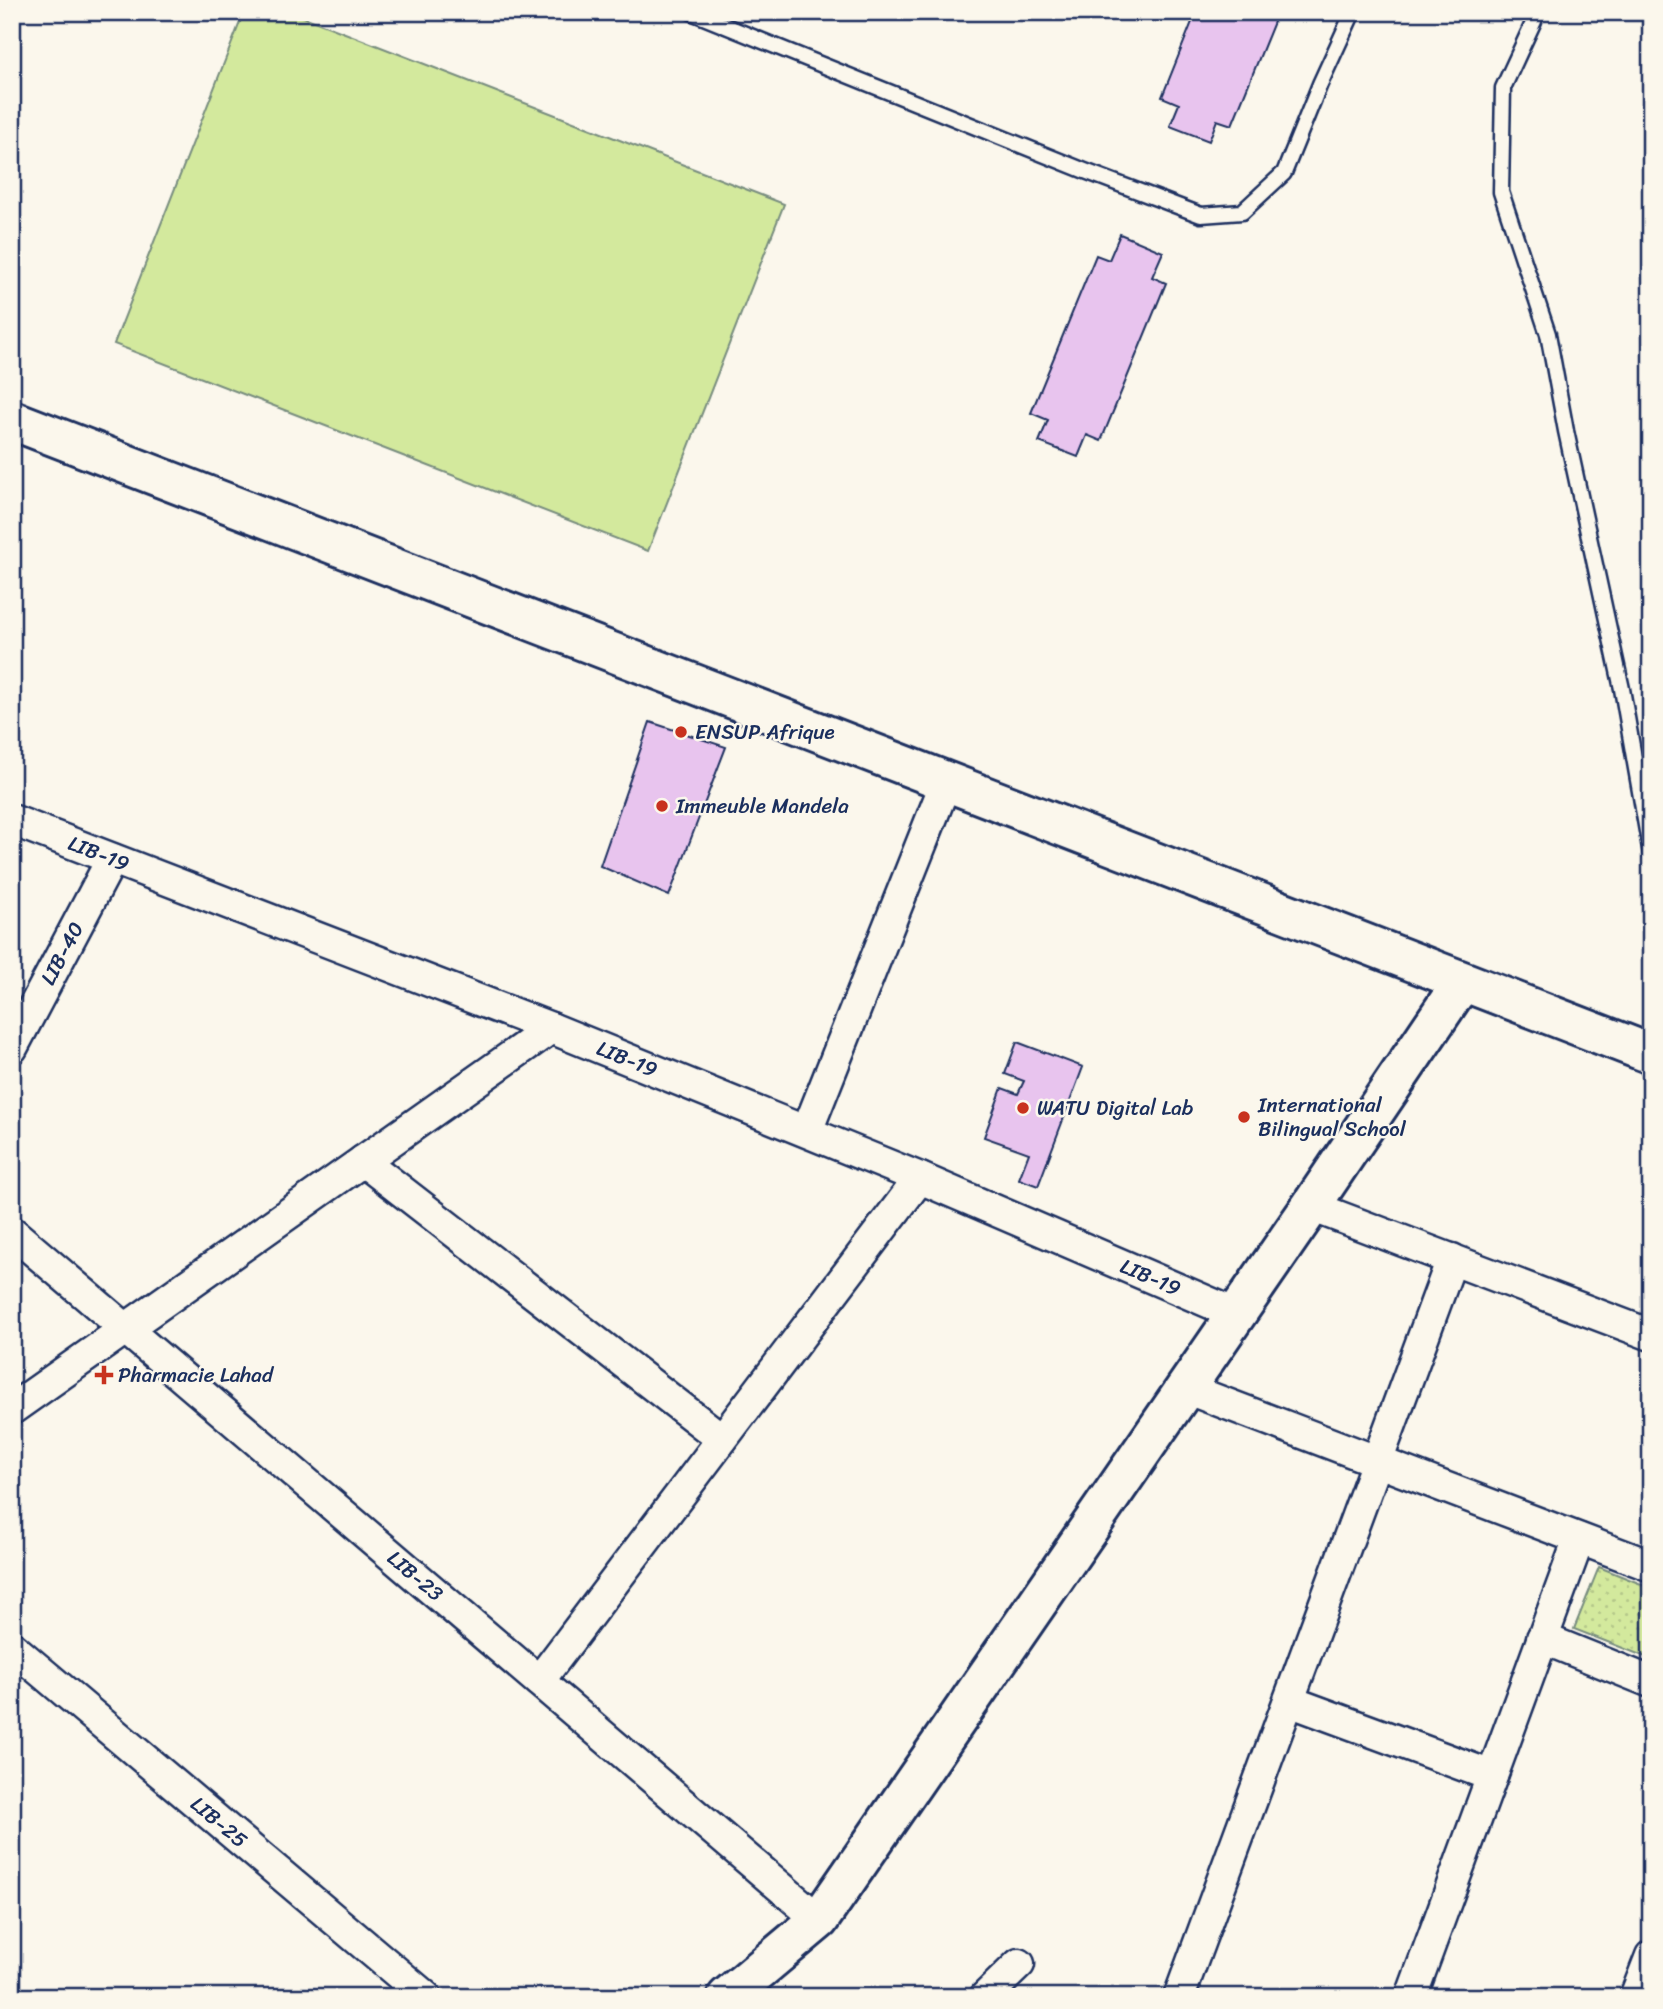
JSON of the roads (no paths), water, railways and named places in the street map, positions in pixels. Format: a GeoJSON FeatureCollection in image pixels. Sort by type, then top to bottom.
{"type":"FeatureCollection","features":[{"type":"Feature","properties":{"kind":"street"},"geometry":{"type":"LineString","coordinates":[[12,420],[1651,1054]]}},
{"type":"Feature","properties":{"kind":"street"},"geometry":{"type":"LineString","coordinates":[[807,1131],[946,782]]}},
{"type":"Feature","properties":{"kind":"street","name":"LIB-19"},"geometry":{"type":"LineString","coordinates":[[12,820],[551,1028],[807,1131],[1236,1314]]}},
{"type":"Feature","properties":{"kind":"street","name":"LIB-40"},"geometry":{"type":"LineString","coordinates":[[12,1048],[112,859]]}},
{"type":"Feature","properties":{"kind":"street"},"geometry":{"type":"LineString","coordinates":[[727,1997],[819,1920],[1464,982]]}},
{"type":"Feature","properties":{"kind":"street"},"geometry":{"type":"LineString","coordinates":[[12,1409],[551,1028]]}},
{"type":"Feature","properties":{"kind":"street"},"geometry":{"type":"LineString","coordinates":[[363,1161],[722,1439]]}},
{"type":"Feature","properties":{"kind":"street"},"geometry":{"type":"LineString","coordinates":[[539,1681],[920,1178]]}},
{"type":"Feature","properties":{"kind":"street"},"geometry":{"type":"LineString","coordinates":[[1311,1206],[1651,1335]]}},
{"type":"Feature","properties":{"kind":"street","name":"LIB-23"},"geometry":{"type":"LineString","coordinates":[[12,1232],[819,1920]]}},
{"type":"Feature","properties":{"kind":"street"},"geometry":{"type":"LineString","coordinates":[[1179,1997],[1452,1259]]}},
{"type":"Feature","properties":{"kind":"street"},"geometry":{"type":"LineString","coordinates":[[1185,1388],[1651,1566]]}},
{"type":"Feature","properties":{"kind":"street"},"geometry":{"type":"LineString","coordinates":[[1411,1997],[1579,1539]]}},
{"type":"Feature","properties":{"kind":"street"},"geometry":{"type":"LineString","coordinates":[[1542,1639],[1651,1682]]}},
{"type":"Feature","properties":{"kind":"street","name":"LIB-25"},"geometry":{"type":"LineString","coordinates":[[12,1647],[426,1997]]}},
{"type":"Feature","properties":{"kind":"street"},"geometry":{"type":"LineString","coordinates":[[1289,1702],[1492,1776]]}},
{"type":"Feature","properties":{"kind":"street"},"geometry":{"type":"LineString","coordinates":[[1635,1997],[1651,1956]]}},
{"type":"Feature","properties":{"kind":"street"},"geometry":{"type":"LineString","coordinates":[[985,1997],[1019,1964]]}},
{"type":"Feature","properties":{"kind":"lane"},"geometry":{"type":"LineString","coordinates":[[691,12],[1200,215],[1242,212],[1284,173],[1353,12]]}},
{"type":"Feature","properties":{"kind":"lane"},"geometry":{"type":"LineString","coordinates":[[1536,12],[1503,88],[1501,192],[1548,334],[1566,431],[1622,689],[1651,854]]}},
{"type":"Feature","properties":{"kind":"place","name":"ENSUP Afrique"},"geometry":{"type":"Point","coordinates":[681,732]}},
{"type":"Feature","properties":{"kind":"place","name":"Immeuble Mandela"},"geometry":{"type":"Point","coordinates":[662,806]}},
{"type":"Feature","properties":{"kind":"place","name":"WATU Digital Lab"},"geometry":{"type":"Point","coordinates":[1023,1108]}},
{"type":"Feature","properties":{"kind":"place","name":"International Bilingual School"},"geometry":{"type":"Point","coordinates":[1244,1117]}},
{"type":"Feature","properties":{"kind":"place","name":"Pharmacie Lahad"},"geometry":{"type":"Point","coordinates":[104,1375]}}]}
